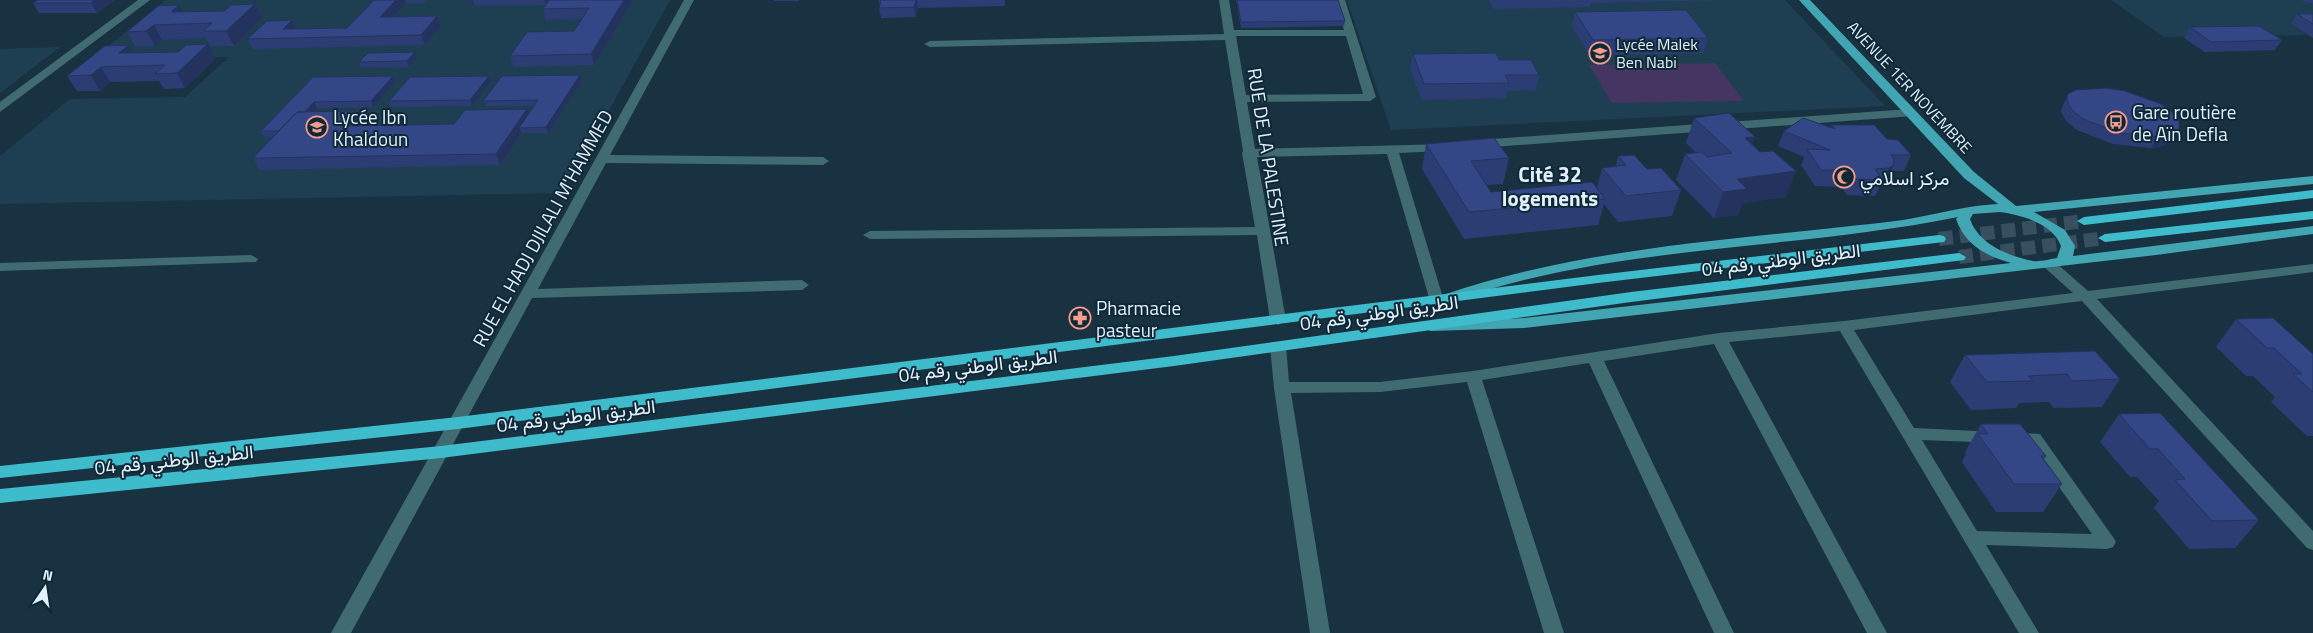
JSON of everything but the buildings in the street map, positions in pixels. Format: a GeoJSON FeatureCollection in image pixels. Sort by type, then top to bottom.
{"type":"FeatureCollection","features":[{"type":"Feature","properties":{"kind":"highway"},"geometry":{"type":"LineString","coordinates":[[2084,221],[2313,194]]}},
{"type":"Feature","properties":{"kind":"highway"},"geometry":{"type":"LineString","coordinates":[[2105,238],[2313,214]]}},
{"type":"Feature","properties":{"kind":"highway","name":"الطريق الوطني رقم 04"},"geometry":{"type":"LineString","coordinates":[[0,472],[458,423],[1437,301],[1598,279],[1939,239]]}},
{"type":"Feature","properties":{"kind":"highway","name":"الطريق الوطني رقم 04"},"geometry":{"type":"LineString","coordinates":[[0,496],[441,452],[1174,361],[1631,298],[1959,257]]}},
{"type":"Feature","properties":{"kind":"main road","name":"AVENUE 1ER NOVEMBRE"},"geometry":{"type":"LineString","coordinates":[[1804,0],[1969,175],[2014,209]]}},
{"type":"Feature","properties":{"kind":"main road","name":"AVENUE 1ER NOVEMBRE"},"geometry":{"type":"LineString","coordinates":[[1969,175],[1977,194],[1971,211],[1963,219],[1964,228],[1972,237],[1984,247],[2000,255],[2049,263]]}},
{"type":"Feature","properties":{"kind":"main road"},"geometry":{"type":"LineString","coordinates":[[1437,301],[1518,276],[1665,251],[1905,224],[1971,211],[2014,209],[2313,180]]}},
{"type":"Feature","properties":{"kind":"main road"},"geometry":{"type":"LineString","coordinates":[[2014,209],[2040,219],[2061,234],[2067,241],[2068,255],[2049,263]]}},
{"type":"Feature","properties":{"kind":"main road"},"geometry":{"type":"LineString","coordinates":[[1400,330],[1534,322],[2156,251],[2313,230]]}},
{"type":"Feature","properties":{"kind":"street"},"geometry":{"type":"LineString","coordinates":[[0,108],[145,0]]}},
{"type":"Feature","properties":{"kind":"street","name":"RUE EL HADJ DJILALI M'HAMMED"},"geometry":{"type":"LineString","coordinates":[[341,633],[689,0]]}},
{"type":"Feature","properties":{"kind":"street","name":"RUE DE LA PALESTINE"},"geometry":{"type":"LineString","coordinates":[[1224,0],[1248,153],[1278,320]]}},
{"type":"Feature","properties":{"kind":"street"},"geometry":{"type":"LineString","coordinates":[[1240,99],[1370,98],[1340,0]]}},
{"type":"Feature","properties":{"kind":"street"},"geometry":{"type":"LineString","coordinates":[[930,44],[1350,33]]}},
{"type":"Feature","properties":{"kind":"street"},"geometry":{"type":"LineString","coordinates":[[1248,153],[1392,150],[1910,113]]}},
{"type":"Feature","properties":{"kind":"street"},"geometry":{"type":"LineString","coordinates":[[1392,150],[1437,301]]}},
{"type":"Feature","properties":{"kind":"street"},"geometry":{"type":"LineString","coordinates":[[601,159],[823,161]]}},
{"type":"Feature","properties":{"kind":"street"},"geometry":{"type":"LineString","coordinates":[[870,234],[1262,230]]}},
{"type":"Feature","properties":{"kind":"street"},"geometry":{"type":"LineString","coordinates":[[0,267],[251,259]]}},
{"type":"Feature","properties":{"kind":"street"},"geometry":{"type":"LineString","coordinates":[[2049,263],[2086,297],[2313,542]]}},
{"type":"Feature","properties":{"kind":"street"},"geometry":{"type":"LineString","coordinates":[[1282,388],[1380,387],[1596,359],[1719,338],[1844,326],[2313,268]]}},
{"type":"Feature","properties":{"kind":"street"},"geometry":{"type":"LineString","coordinates":[[527,294],[802,285]]}},
{"type":"Feature","properties":{"kind":"street"},"geometry":{"type":"LineString","coordinates":[[1844,326],[1907,434],[1973,538],[2029,633]]}},
{"type":"Feature","properties":{"kind":"street"},"geometry":{"type":"LineString","coordinates":[[1719,338],[1877,633]]}},
{"type":"Feature","properties":{"kind":"street"},"geometry":{"type":"LineString","coordinates":[[1278,346],[1282,388],[1320,633]]}},
{"type":"Feature","properties":{"kind":"street"},"geometry":{"type":"LineString","coordinates":[[1596,359],[1724,633]]}},
{"type":"Feature","properties":{"kind":"street"},"geometry":{"type":"LineString","coordinates":[[1473,376],[1554,633]]}},
{"type":"Feature","properties":{"kind":"street"},"geometry":{"type":"LineString","coordinates":[[1907,434],[2034,438],[2106,542],[1973,538]]}},
{"type":"Feature","properties":{"kind":"shaded area","name":"Lycée Ibn Khaldoun"},"geometry":{"type":"Polygon","coordinates":[[[166,0],[670,0],[563,193],[0,204],[0,156],[70,99],[185,97],[229,57],[92,59],[166,0]]]}},
{"type":"Feature","properties":{"kind":"shaded area","name":"Lycée Malek Ben Nabi"},"geometry":{"type":"Polygon","coordinates":[[[1347,0],[1785,0],[1885,106],[1391,130],[1347,0]]]}},
{"type":"Feature","properties":{"kind":"shaded area"},"geometry":{"type":"Polygon","coordinates":[[[2111,0],[2313,0],[2313,24],[2292,25],[2307,35],[2164,37],[2111,0]]]}},
{"type":"Feature","properties":{"kind":"shaded area"},"geometry":{"type":"Polygon","coordinates":[[[60,47],[0,93],[0,49],[60,47]]]}},
{"type":"Feature","properties":{"kind":"shaded area"},"geometry":{"type":"Polygon","coordinates":[[[1715,63],[1744,101],[1612,103],[1589,65],[1715,63]]]}},
{"type":"Feature","properties":{"kind":"tunnel"},"geometry":{"type":"LineString","coordinates":[[1939,239],[2084,221]]}},
{"type":"Feature","properties":{"kind":"tunnel"},"geometry":{"type":"LineString","coordinates":[[1959,257],[2105,238]]}},
{"type":"Feature","properties":{"kind":"place","name":"Lycée Malek Ben Nabi"},"geometry":{"type":"Point","coordinates":[1600,53]}},
{"type":"Feature","properties":{"kind":"place","name":"Gare routière de Aïn Defla"},"geometry":{"type":"Point","coordinates":[2116,122]}},
{"type":"Feature","properties":{"kind":"place","name":"Lycée Ibn Khaldoun"},"geometry":{"type":"Point","coordinates":[317,127]}},
{"type":"Feature","properties":{"kind":"place","name":"مركز اسلامي"},"geometry":{"type":"Point","coordinates":[1844,177]}},
{"type":"Feature","properties":{"kind":"place","name":"Pharmacie pasteur"},"geometry":{"type":"Point","coordinates":[1080,318]}},
{"type":"Feature","properties":{"kind":"district","name":"Cité 32 logements"},"geometry":{"type":"Point","coordinates":[1550,186]}}]}
